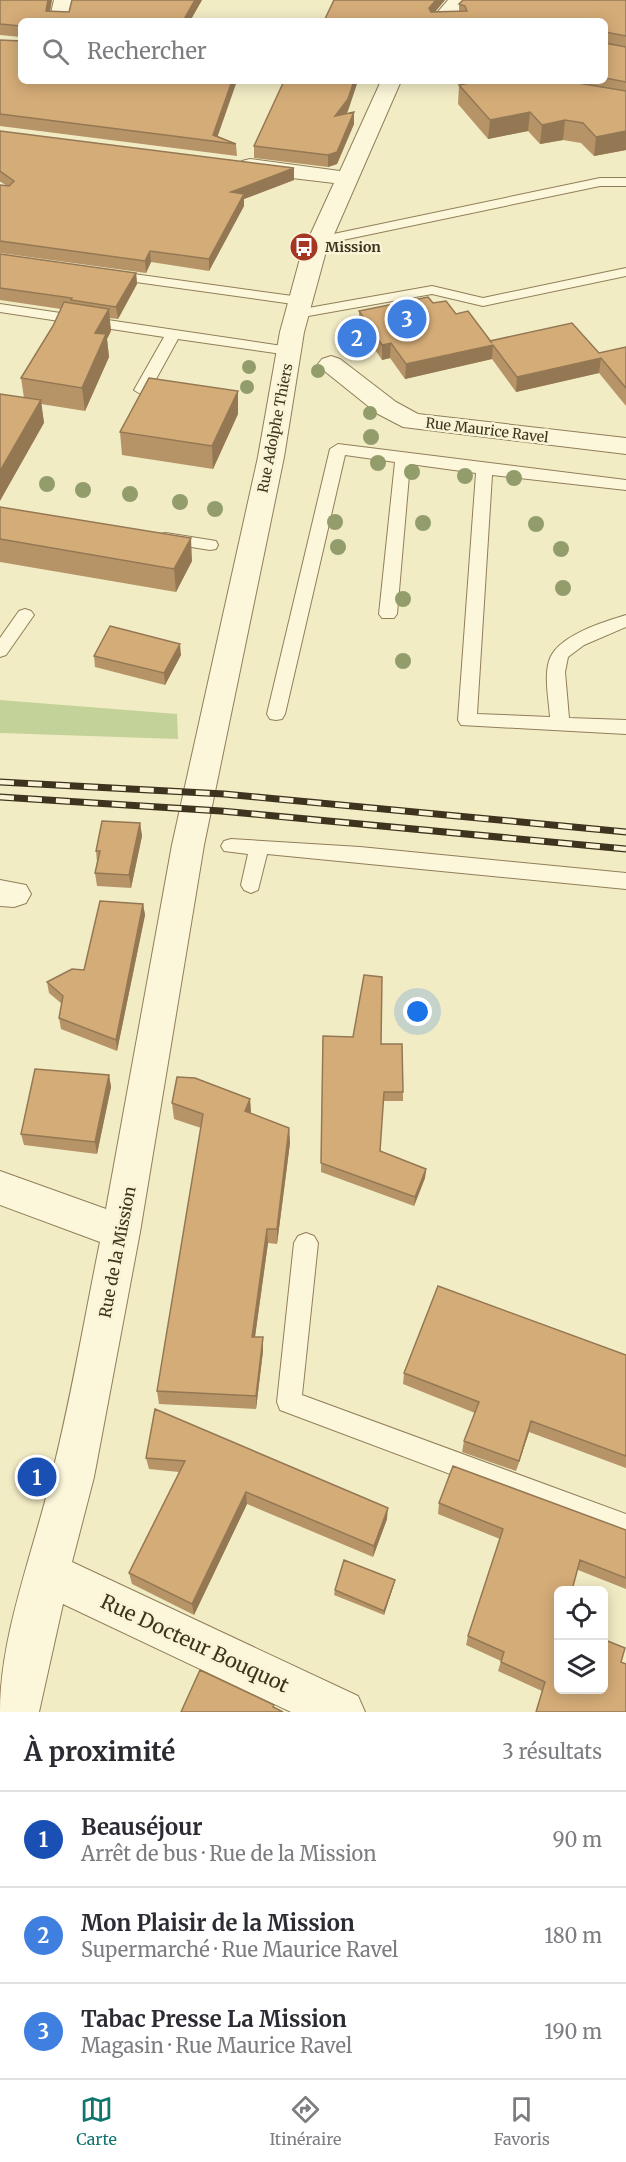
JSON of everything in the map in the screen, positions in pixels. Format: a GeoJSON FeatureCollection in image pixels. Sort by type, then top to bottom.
{"type":"FeatureCollection","features":[{"type":"Feature","properties":{"kind":"street"},"geometry":{"type":"LineString","coordinates":[[60,18],[64,0]]}},
{"type":"Feature","properties":{"kind":"street"},"geometry":{"type":"LineString","coordinates":[[448,18],[458,0]]}},
{"type":"Feature","properties":{"kind":"street","name":"Rue Adolphe Thiers"},"geometry":{"type":"LineString","coordinates":[[199,788],[271,457],[289,351],[304,282],[346,178],[390,84]]}},
{"type":"Feature","properties":{"kind":"street"},"geometry":{"type":"LineString","coordinates":[[231,164],[346,178]]}},
{"type":"Feature","properties":{"kind":"street","name":"Rue Maurice Ravel"},"geometry":{"type":"LineString","coordinates":[[331,364],[387,408],[412,421],[626,446]]}},
{"type":"Feature","properties":{"kind":"street","name":"Rue de la Mission"},"geometry":{"type":"LineString","coordinates":[[16,1712],[47,1573],[73,1477],[121,1232],[199,788]]}},
{"type":"Feature","properties":{"kind":"street"},"geometry":{"type":"LineString","coordinates":[[0,1188],[121,1232]]}},
{"type":"Feature","properties":{"kind":"street","name":"Rue Docteur Bouquot"},"geometry":{"type":"LineString","coordinates":[[47,1573],[342,1712]]}},
{"type":"Feature","properties":{"kind":"lane"},"geometry":{"type":"LineString","coordinates":[[319,241],[600,182],[626,182]]}},
{"type":"Feature","properties":{"kind":"lane"},"geometry":{"type":"LineString","coordinates":[[92,272],[298,308],[432,290],[483,303],[626,272]]}},
{"type":"Feature","properties":{"kind":"lane"},"geometry":{"type":"LineString","coordinates":[[2,311],[289,351]]}},
{"type":"Feature","properties":{"kind":"lane"},"geometry":{"type":"LineString","coordinates":[[142,390],[173,334]]}},
{"type":"Feature","properties":{"kind":"lane"},"geometry":{"type":"LineString","coordinates":[[276,714],[338,449],[626,485]]}},
{"type":"Feature","properties":{"kind":"lane"},"geometry":{"type":"LineString","coordinates":[[388,614],[402,458]]}},
{"type":"Feature","properties":{"kind":"lane"},"geometry":{"type":"LineString","coordinates":[[484,469],[467,720],[626,727]]}},
{"type":"Feature","properties":{"kind":"lane"},"geometry":{"type":"LineString","coordinates":[[151,536],[210,545]]}},
{"type":"Feature","properties":{"kind":"lane"},"geometry":{"type":"LineString","coordinates":[[0,651],[25,615]]}},
{"type":"Feature","properties":{"kind":"lane"},"geometry":{"type":"LineString","coordinates":[[560,724],[558,659],[564,650],[596,633],[626,621]]}},
{"type":"Feature","properties":{"kind":"lane"},"geometry":{"type":"LineString","coordinates":[[231,846],[360,854],[626,881]]}},
{"type":"Feature","properties":{"kind":"lane"},"geometry":{"type":"LineString","coordinates":[[251,885],[259,847]]}},
{"type":"Feature","properties":{"kind":"lane"},"geometry":{"type":"LineString","coordinates":[[306,1243],[289,1402],[626,1527]]}},
{"type":"Feature","properties":{"kind":"green space"},"geometry":{"type":"Polygon","coordinates":[[[0,700],[177,714],[178,739],[0,733],[0,700]]]}},
{"type":"Feature","properties":{"kind":"building"},"geometry":{"type":"Polygon","coordinates":[[[0,0],[48,0],[46,11],[69,12],[72,0],[195,0],[185,18],[18,18],[18,26],[0,24],[0,0]]]}},
{"type":"Feature","properties":{"kind":"building"},"geometry":{"type":"Polygon","coordinates":[[[334,0],[436,0],[429,8],[431,12],[467,11],[465,6],[459,4],[463,0],[626,0],[626,36],[608,33],[608,18],[325,18],[334,0]]]}},
{"type":"Feature","properties":{"kind":"building"},"geometry":{"type":"Polygon","coordinates":[[[0,40],[18,41],[18,84],[231,84],[213,135],[236,144],[0,114],[0,40]]]}},
{"type":"Feature","properties":{"kind":"building"},"geometry":{"type":"Polygon","coordinates":[[[608,44],[626,47],[626,82],[608,79],[608,44]]]}},
{"type":"Feature","properties":{"kind":"building"},"geometry":{"type":"Polygon","coordinates":[[[283,84],[353,84],[348,99],[335,116],[354,112],[337,152],[328,155],[254,146],[283,84]]]}},
{"type":"Feature","properties":{"kind":"building"},"geometry":{"type":"Polygon","coordinates":[[[584,84],[626,91],[626,131],[596,137],[583,123],[565,120],[542,125],[530,112],[490,120],[459,85],[584,84]]]}},
{"type":"Feature","properties":{"kind":"building"},"geometry":{"type":"Polygon","coordinates":[[[0,131],[294,168],[231,192],[244,194],[209,259],[150,251],[145,261],[0,241],[0,185],[9,186],[14,181],[0,171],[0,131]]]}},
{"type":"Feature","properties":{"kind":"building"},"geometry":{"type":"Polygon","coordinates":[[[0,254],[136,273],[116,307],[0,288],[0,254]]]}},
{"type":"Feature","properties":{"kind":"building"},"geometry":{"type":"Polygon","coordinates":[[[428,297],[433,303],[446,301],[456,314],[468,311],[490,341],[572,323],[599,353],[626,347],[626,388],[601,358],[517,377],[493,345],[406,364],[391,343],[382,345],[359,311],[428,297]]]}},
{"type":"Feature","properties":{"kind":"building"},"geometry":{"type":"Polygon","coordinates":[[[64,302],[109,309],[95,333],[106,334],[82,388],[21,378],[53,326],[64,302]]]}},
{"type":"Feature","properties":{"kind":"building"},"geometry":{"type":"Polygon","coordinates":[[[149,378],[238,391],[212,446],[120,432],[149,378]]]}},
{"type":"Feature","properties":{"kind":"building"},"geometry":{"type":"Polygon","coordinates":[[[0,394],[41,400],[0,471],[0,394]]]}},
{"type":"Feature","properties":{"kind":"building"},"geometry":{"type":"Polygon","coordinates":[[[0,507],[191,538],[174,569],[0,539],[0,507]]]}},
{"type":"Feature","properties":{"kind":"building"},"geometry":{"type":"Polygon","coordinates":[[[110,626],[180,644],[164,673],[94,656],[110,626]]]}},
{"type":"Feature","properties":{"kind":"building"},"geometry":{"type":"Polygon","coordinates":[[[102,821],[140,823],[129,875],[95,873],[100,851],[96,851],[102,821]]]}},
{"type":"Feature","properties":{"kind":"building"},"geometry":{"type":"Polygon","coordinates":[[[100,901],[143,904],[116,1040],[59,1018],[63,996],[47,982],[72,969],[84,970],[100,901]]]}},
{"type":"Feature","properties":{"kind":"building"},"geometry":{"type":"Polygon","coordinates":[[[364,975],[382,977],[381,1044],[402,1044],[403,1092],[384,1092],[380,1151],[426,1169],[415,1197],[321,1163],[323,1036],[353,1037],[364,975]]]}},
{"type":"Feature","properties":{"kind":"building"},"geometry":{"type":"Polygon","coordinates":[[[35,1069],[109,1075],[95,1142],[21,1134],[35,1069]]]}},
{"type":"Feature","properties":{"kind":"building"},"geometry":{"type":"Polygon","coordinates":[[[177,1077],[195,1078],[250,1099],[245,1111],[289,1128],[277,1229],[267,1229],[252,1337],[263,1337],[256,1396],[157,1391],[203,1114],[172,1103],[177,1077]]]}},
{"type":"Feature","properties":{"kind":"building"},"geometry":{"type":"Polygon","coordinates":[[[438,1286],[626,1355],[626,1456],[531,1421],[519,1461],[464,1441],[479,1402],[404,1373],[438,1286]]]}},
{"type":"Feature","properties":{"kind":"building"},"geometry":{"type":"Polygon","coordinates":[[[155,1409],[388,1508],[374,1546],[246,1492],[192,1604],[129,1573],[185,1461],[146,1458],[155,1409]]]}},
{"type":"Feature","properties":{"kind":"building"},"geometry":{"type":"Polygon","coordinates":[[[453,1466],[626,1530],[626,1578],[580,1560],[573,1586],[554,1586],[554,1694],[608,1694],[608,1641],[625,1648],[621,1662],[626,1664],[626,1712],[536,1712],[545,1682],[501,1662],[504,1652],[468,1636],[503,1529],[439,1503],[453,1466]]]}},
{"type":"Feature","properties":{"kind":"building"},"geometry":{"type":"Polygon","coordinates":[[[344,1560],[395,1580],[384,1611],[335,1590],[344,1560]]]}},
{"type":"Feature","properties":{"kind":"building"},"geometry":{"type":"Polygon","coordinates":[[[200,1670],[274,1705],[273,1707],[283,1712],[181,1712],[200,1670]]]}},
{"type":"Feature","properties":{"kind":"railway"},"geometry":{"type":"LineString","coordinates":[[0,782],[224,794],[626,832]]}},
{"type":"Feature","properties":{"kind":"railway"},"geometry":{"type":"LineString","coordinates":[[0,797],[221,811],[626,849]]}},
{"type":"Feature","properties":{"kind":"place","name":"Mission"},"geometry":{"type":"Point","coordinates":[304,247]}},
{"type":"Feature","properties":{"kind":"place","name":"Tabac Presse La Mission"},"geometry":{"type":"Point","coordinates":[407,319]}},
{"type":"Feature","properties":{"kind":"place","name":"Mon Plaisir de la Mission"},"geometry":{"type":"Point","coordinates":[357,338]}},
{"type":"Feature","properties":{"kind":"place","name":"Beauséjour"},"geometry":{"type":"Point","coordinates":[37,1477]}}]}
